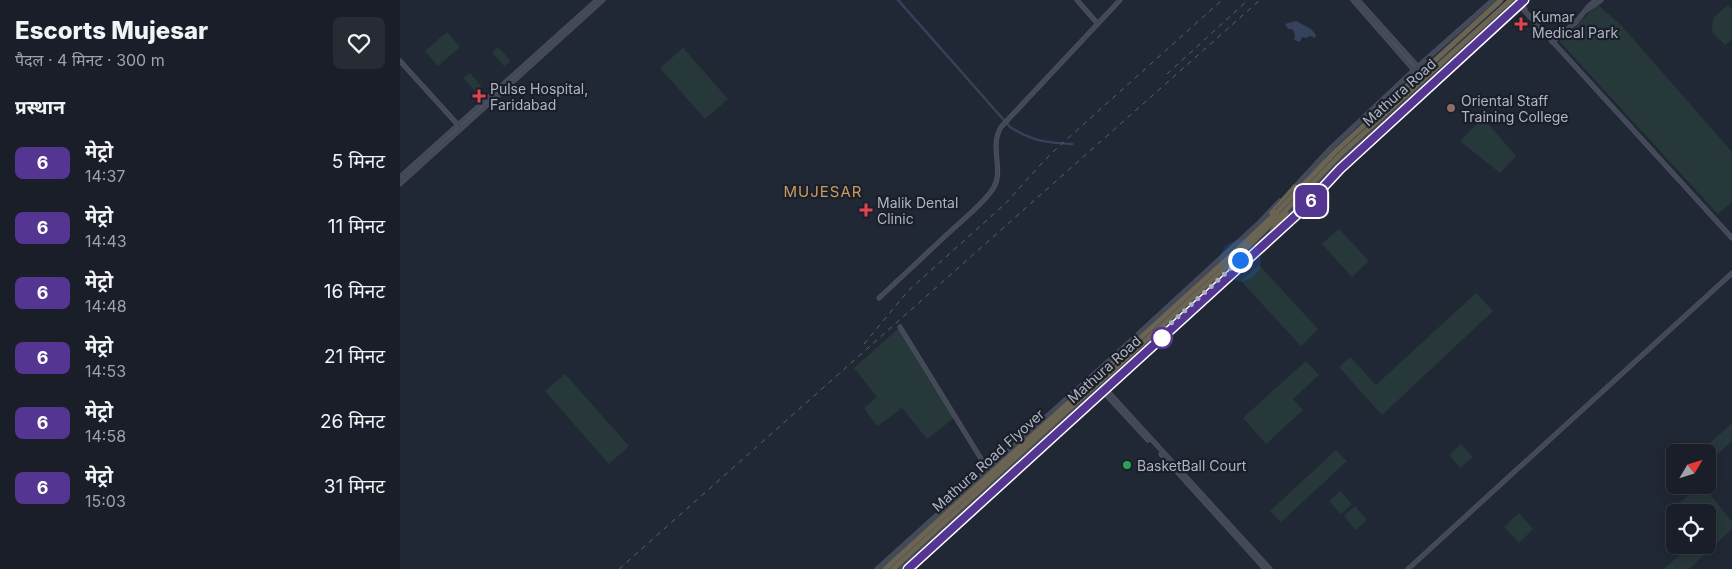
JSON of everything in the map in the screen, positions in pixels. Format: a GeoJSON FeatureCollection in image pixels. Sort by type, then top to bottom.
{"type":"FeatureCollection","features":[{"type":"Feature","properties":{"kind":"highway","name":"Mathura Road Flyover"},"geometry":{"type":"LineString","coordinates":[[893,569],[1277,212],[1336,151],[1501,0]]}},
{"type":"Feature","properties":{"kind":"highway"},"geometry":{"type":"LineString","coordinates":[[1209,282],[1292,204],[1342,153],[1511,2]]}},
{"type":"Feature","properties":{"kind":"highway"},"geometry":{"type":"LineString","coordinates":[[1265,223],[1295,187]]}},
{"type":"Feature","properties":{"kind":"highway"},"geometry":{"type":"LineString","coordinates":[[1273,230],[1292,204]]}},
{"type":"Feature","properties":{"kind":"highway"},"geometry":{"type":"LineString","coordinates":[[1209,282],[1239,260]]}},
{"type":"Feature","properties":{"kind":"highway","name":"Mathura Road Flyover"},"geometry":{"type":"LineString","coordinates":[[885,569],[1209,282]]}},
{"type":"Feature","properties":{"kind":"street"},"geometry":{"type":"LineString","coordinates":[[400,184],[597,0]]}},
{"type":"Feature","properties":{"kind":"street"},"geometry":{"type":"LineString","coordinates":[[400,177],[603,0]]}},
{"type":"Feature","properties":{"kind":"street"},"geometry":{"type":"LineString","coordinates":[[1077,0],[1098,24]]}},
{"type":"Feature","properties":{"kind":"street"},"geometry":{"type":"LineString","coordinates":[[879,298],[963,220],[993,189],[997,176],[996,144],[998,132],[1120,0]]}},
{"type":"Feature","properties":{"kind":"street"},"geometry":{"type":"LineString","coordinates":[[1353,0],[1395,45],[1415,60],[1423,62]]}},
{"type":"Feature","properties":{"kind":"street"},"geometry":{"type":"LineString","coordinates":[[1358,0],[1409,64],[1429,80]]}},
{"type":"Feature","properties":{"kind":"street","name":"Mathura Road"},"geometry":{"type":"LineString","coordinates":[[877,569],[1253,228],[1331,148],[1493,0]]}},
{"type":"Feature","properties":{"kind":"street"},"geometry":{"type":"LineString","coordinates":[[1518,0],[1553,41]]}},
{"type":"Feature","properties":{"kind":"street","name":"Mathura Road"},"geometry":{"type":"LineString","coordinates":[[901,569],[1228,272],[1415,92],[1511,2],[1518,0]]}},
{"type":"Feature","properties":{"kind":"street"},"geometry":{"type":"LineString","coordinates":[[1553,41],[1576,22],[1596,0]]}},
{"type":"Feature","properties":{"kind":"street"},"geometry":{"type":"LineString","coordinates":[[1586,10],[1602,0]]}},
{"type":"Feature","properties":{"kind":"street"},"geometry":{"type":"LineString","coordinates":[[1511,2],[1521,8],[1553,41],[1732,236]]}},
{"type":"Feature","properties":{"kind":"street"},"geometry":{"type":"LineString","coordinates":[[1407,55],[1425,83]]}},
{"type":"Feature","properties":{"kind":"street"},"geometry":{"type":"LineString","coordinates":[[1429,57],[1429,66],[1436,70],[1441,69]]}},
{"type":"Feature","properties":{"kind":"street"},"geometry":{"type":"LineString","coordinates":[[400,61],[460,126]]}},
{"type":"Feature","properties":{"kind":"street"},"geometry":{"type":"LineString","coordinates":[[1409,64],[1409,75]]}},
{"type":"Feature","properties":{"kind":"street"},"geometry":{"type":"LineString","coordinates":[[1404,80],[1412,82],[1416,88],[1415,92]]}},
{"type":"Feature","properties":{"kind":"street"},"geometry":{"type":"LineString","coordinates":[[1408,569],[1732,273]]}},
{"type":"Feature","properties":{"kind":"street"},"geometry":{"type":"LineString","coordinates":[[900,327],[988,470]]}},
{"type":"Feature","properties":{"kind":"street"},"geometry":{"type":"LineString","coordinates":[[1091,376],[1265,569]]}},
{"type":"Feature","properties":{"kind":"street"},"geometry":{"type":"LineString","coordinates":[[1101,387],[1270,569]]}},
{"type":"Feature","properties":{"kind":"shaded area"},"geometry":{"type":"Polygon","coordinates":[[[1598,5],[1621,25],[1732,152],[1732,202],[1718,214],[1559,41],[1598,5]]]}},
{"type":"Feature","properties":{"kind":"shaded area"},"geometry":{"type":"Polygon","coordinates":[[[1728,5],[1732,10],[1732,39],[1725,45],[1712,32],[1713,18],[1728,5]]]}},
{"type":"Feature","properties":{"kind":"shaded area"},"geometry":{"type":"Polygon","coordinates":[[[447,32],[460,47],[438,66],[425,51],[447,32]]]}},
{"type":"Feature","properties":{"kind":"shaded area"},"geometry":{"type":"Polygon","coordinates":[[[498,47],[511,61],[504,66],[492,52],[498,47]]]}},
{"type":"Feature","properties":{"kind":"shaded area"},"geometry":{"type":"Polygon","coordinates":[[[683,48],[728,99],[705,119],[660,68],[683,48]]]}},
{"type":"Feature","properties":{"kind":"shaded area"},"geometry":{"type":"Polygon","coordinates":[[[470,73],[482,87],[476,92],[463,78],[470,73]]]}},
{"type":"Feature","properties":{"kind":"shaded area"},"geometry":{"type":"Polygon","coordinates":[[[1483,118],[1516,156],[1500,173],[1460,141],[1483,118]]]}},
{"type":"Feature","properties":{"kind":"shaded area"},"geometry":{"type":"Polygon","coordinates":[[[1339,229],[1369,261],[1352,277],[1322,244],[1339,229]]]}},
{"type":"Feature","properties":{"kind":"shaded area"},"geometry":{"type":"Polygon","coordinates":[[[1259,265],[1318,329],[1301,346],[1241,281],[1259,265]]]}},
{"type":"Feature","properties":{"kind":"shaded area"},"geometry":{"type":"Polygon","coordinates":[[[1476,293],[1493,311],[1382,415],[1339,367],[1350,357],[1376,385],[1476,293]]]}},
{"type":"Feature","properties":{"kind":"shaded area"},"geometry":{"type":"Polygon","coordinates":[[[899,328],[954,418],[927,439],[902,408],[877,426],[864,408],[877,397],[854,368],[899,328]]]}},
{"type":"Feature","properties":{"kind":"shaded area"},"geometry":{"type":"Polygon","coordinates":[[[1306,361],[1319,375],[1293,399],[1303,410],[1266,444],[1243,418],[1306,361]]]}},
{"type":"Feature","properties":{"kind":"shaded area"},"geometry":{"type":"Polygon","coordinates":[[[565,374],[629,446],[609,464],[545,391],[565,374]]]}},
{"type":"Feature","properties":{"kind":"shaded area"},"geometry":{"type":"Polygon","coordinates":[[[1732,423],[1732,441],[1716,456],[1716,444],[1709,444],[1732,423]]]}},
{"type":"Feature","properties":{"kind":"shaded area"},"geometry":{"type":"Polygon","coordinates":[[[1461,444],[1473,457],[1460,468],[1449,455],[1461,444]]]}},
{"type":"Feature","properties":{"kind":"shaded area"},"geometry":{"type":"Polygon","coordinates":[[[1336,450],[1347,461],[1281,522],[1270,511],[1336,450]]]}},
{"type":"Feature","properties":{"kind":"shaded area"},"geometry":{"type":"Polygon","coordinates":[[[1340,491],[1352,504],[1341,514],[1329,501],[1340,491]]]}},
{"type":"Feature","properties":{"kind":"shaded area"},"geometry":{"type":"Polygon","coordinates":[[[1691,494],[1710,494],[1732,522],[1732,529],[1716,544],[1716,504],[1677,504],[1691,494]]]}},
{"type":"Feature","properties":{"kind":"shaded area"},"geometry":{"type":"Polygon","coordinates":[[[1355,506],[1367,520],[1356,530],[1344,516],[1355,506]]]}},
{"type":"Feature","properties":{"kind":"shaded area"},"geometry":{"type":"Polygon","coordinates":[[[1519,513],[1533,529],[1519,543],[1504,527],[1519,513]]]}},
{"type":"Feature","properties":{"kind":"shaded area"},"geometry":{"type":"Polygon","coordinates":[[[1681,554],[1705,554],[1689,569],[1664,569],[1681,554]]]}},
{"type":"Feature","properties":{"kind":"water"},"geometry":{"type":"Polygon","coordinates":[[[1296,21],[1311,29],[1316,35],[1315,38],[1310,36],[1302,37],[1300,42],[1294,40],[1295,34],[1285,24],[1296,21]]]}},
{"type":"Feature","properties":{"kind":"waterway"},"geometry":{"type":"LineString","coordinates":[[898,0],[1010,127],[1040,140],[1072,144]]}},
{"type":"Feature","properties":{"kind":"railway"},"geometry":{"type":"LineString","coordinates":[[864,344],[908,291],[1006,203],[1056,149],[1222,0]]}},
{"type":"Feature","properties":{"kind":"railway"},"geometry":{"type":"LineString","coordinates":[[1167,74],[1248,0]]}},
{"type":"Feature","properties":{"kind":"railway"},"geometry":{"type":"LineString","coordinates":[[619,569],[1260,0]]}},
{"type":"Feature","properties":{"kind":"railway"},"geometry":{"type":"LineString","coordinates":[[904,569],[1302,208],[1339,168],[1521,0]]}},
{"type":"Feature","properties":{"kind":"metro line","name":"6"},"geometry":{"type":"LineString","coordinates":[[908,569],[1303,209],[1340,169],[1524,0]]}},
{"type":"Feature","properties":{"kind":"place","name":"Kumar Medical Park"},"geometry":{"type":"Point","coordinates":[1521,24]}},
{"type":"Feature","properties":{"kind":"place","name":"Pulse Hospital, Faridabad"},"geometry":{"type":"Point","coordinates":[479,96]}},
{"type":"Feature","properties":{"kind":"place","name":"Oriental Staff Training College"},"geometry":{"type":"Point","coordinates":[1451,108]}},
{"type":"Feature","properties":{"kind":"place","name":"Malik Dental Clinic"},"geometry":{"type":"Point","coordinates":[866,210]}},
{"type":"Feature","properties":{"kind":"place","name":"BasketBall Court"},"geometry":{"type":"Point","coordinates":[1127,465]}},
{"type":"Feature","properties":{"kind":"district","name":"MUJESAR"},"geometry":{"type":"Point","coordinates":[823,191]}},
{"type":"Feature","properties":{"kind":"route"},"geometry":{"type":"LineString","coordinates":[[1162,338],[1156,337],[1240,260]]}}]}
